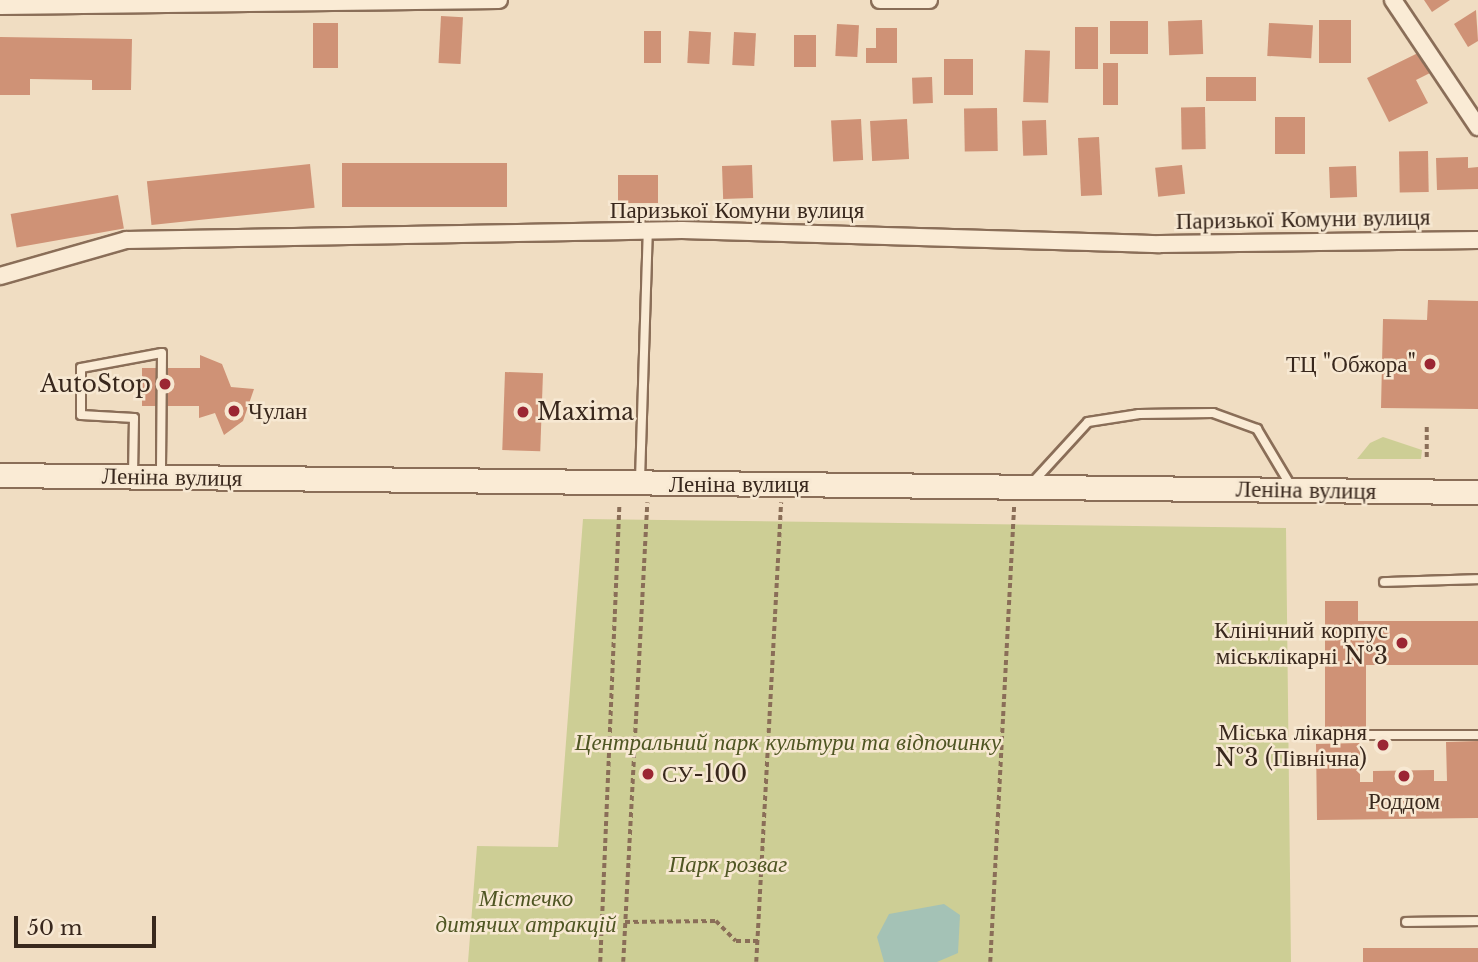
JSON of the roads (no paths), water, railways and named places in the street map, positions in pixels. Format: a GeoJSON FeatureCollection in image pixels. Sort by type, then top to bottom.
{"type":"FeatureCollection","features":[{"type":"Feature","properties":{"kind":"main road","name":"Леніна вулиця"},"geometry":{"type":"LineString","coordinates":[[0,475],[1478,492]]}},
{"type":"Feature","properties":{"kind":"street"},"geometry":{"type":"LineString","coordinates":[[0,6],[499,0]]}},
{"type":"Feature","properties":{"kind":"street"},"geometry":{"type":"LineString","coordinates":[[880,0],[929,0]]}},
{"type":"Feature","properties":{"kind":"street"},"geometry":{"type":"LineString","coordinates":[[1393,0],[1478,127]]}},
{"type":"Feature","properties":{"kind":"street","name":"Паризької Комуни вулиця"},"geometry":{"type":"LineString","coordinates":[[0,276],[126,240],[648,231],[915,233],[1160,244],[1478,240]]}},
{"type":"Feature","properties":{"kind":"lane"},"geometry":{"type":"LineString","coordinates":[[636,483],[648,231]]}},
{"type":"Feature","properties":{"kind":"lane"},"geometry":{"type":"LineString","coordinates":[[133,477],[134,418],[81,415],[82,368],[162,353],[161,477]]}},
{"type":"Feature","properties":{"kind":"lane"},"geometry":{"type":"LineString","coordinates":[[1022,486],[1088,422],[1139,414],[1213,413],[1257,429],[1293,489]]}},
{"type":"Feature","properties":{"kind":"lane"},"geometry":{"type":"LineString","coordinates":[[1384,582],[1478,579]]}},
{"type":"Feature","properties":{"kind":"lane"},"geometry":{"type":"LineString","coordinates":[[1369,735],[1478,735]]}},
{"type":"Feature","properties":{"kind":"lane"},"geometry":{"type":"LineString","coordinates":[[1406,922],[1478,921]]}},
{"type":"Feature","properties":{"kind":"place","name":"ТЦ \"Обжора\""},"geometry":{"type":"Point","coordinates":[1430,364]}},
{"type":"Feature","properties":{"kind":"place","name":"AutoStop"},"geometry":{"type":"Point","coordinates":[165,384]}},
{"type":"Feature","properties":{"kind":"place","name":"Чулан"},"geometry":{"type":"Point","coordinates":[234,411]}},
{"type":"Feature","properties":{"kind":"place","name":"Maxima"},"geometry":{"type":"Point","coordinates":[523,412]}},
{"type":"Feature","properties":{"kind":"place","name":"Клінічний корпус міськлікарні №3"},"geometry":{"type":"Point","coordinates":[1402,643]}},
{"type":"Feature","properties":{"kind":"place","name":"Міська лікарня №3 (Північна)"},"geometry":{"type":"Point","coordinates":[1383,745]}},
{"type":"Feature","properties":{"kind":"place","name":"СУ-100"},"geometry":{"type":"Point","coordinates":[648,774]}},
{"type":"Feature","properties":{"kind":"place","name":"Роддом"},"geometry":{"type":"Point","coordinates":[1404,776]}},
{"type":"Feature","properties":{"kind":"park label","name":"Центральний парк культури та відпочинку"},"geometry":{"type":"Point","coordinates":[788,742]}},
{"type":"Feature","properties":{"kind":"park label","name":"Парк розваг"},"geometry":{"type":"Point","coordinates":[728,864]}},
{"type":"Feature","properties":{"kind":"park label","name":"Містечко дитячих атракцій"},"geometry":{"type":"Point","coordinates":[526,911]}}]}
